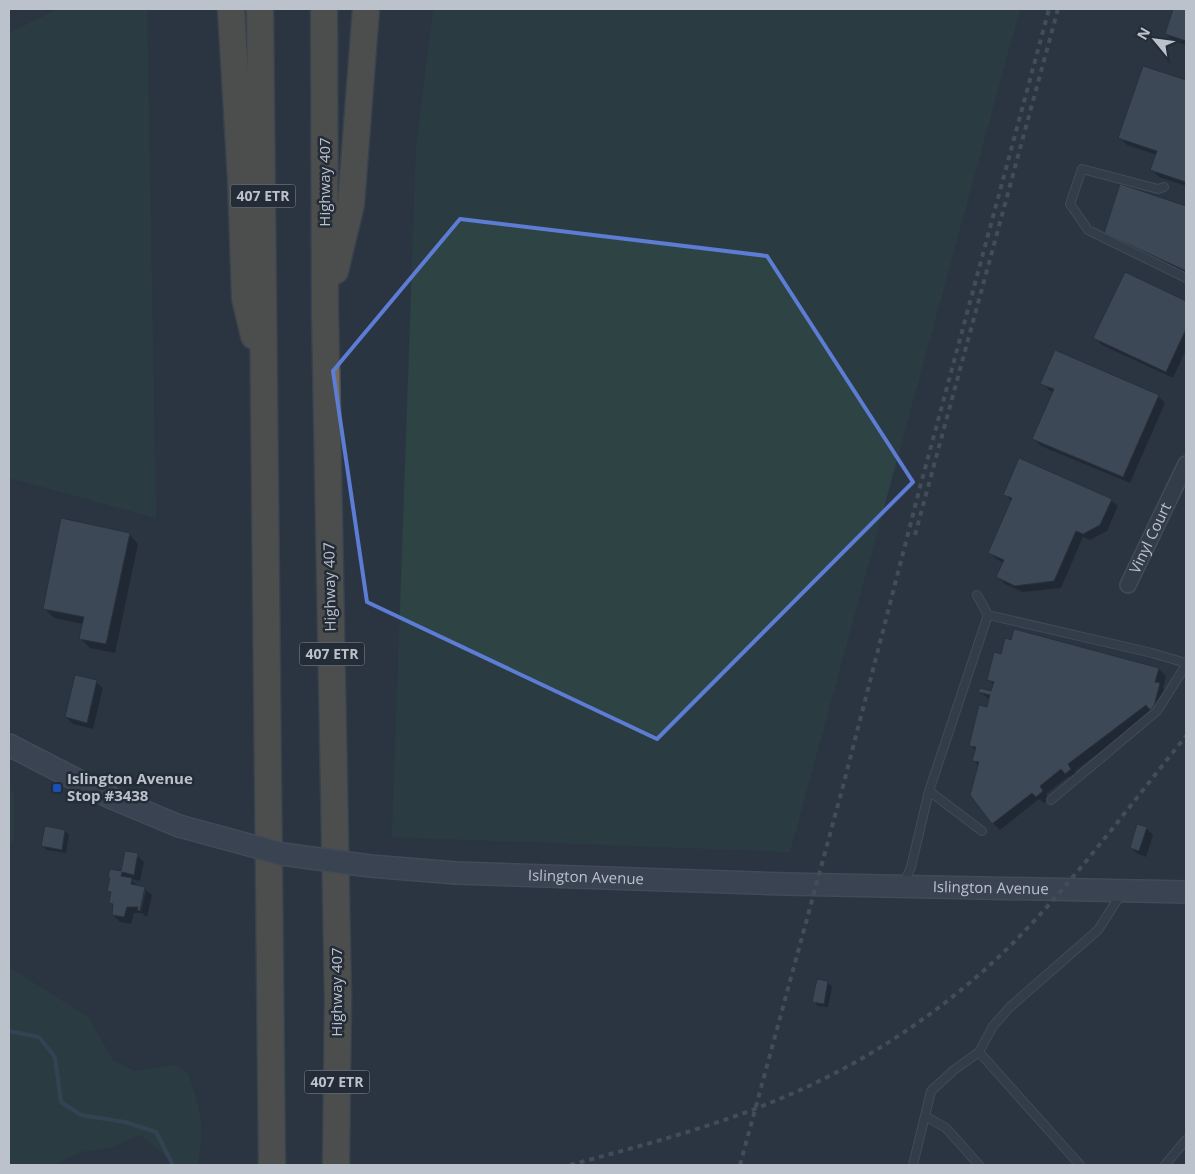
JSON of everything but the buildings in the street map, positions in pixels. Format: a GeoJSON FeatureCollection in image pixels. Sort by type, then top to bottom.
{"type":"FeatureCollection","features":[{"type":"Feature","properties":{"kind":"highway"},"geometry":{"type":"LineString","coordinates":[[230,9],[242,179],[244,298],[265,382]]}},
{"type":"Feature","properties":{"kind":"highway","name":"407 ETR"},"geometry":{"type":"LineString","coordinates":[[260,9],[272,1165]]}},
{"type":"Feature","properties":{"kind":"highway","name":"Highway 407"},"geometry":{"type":"LineString","coordinates":[[324,9],[325,310],[338,998],[336,1165]]}},
{"type":"Feature","properties":{"kind":"highway"},"geometry":{"type":"LineString","coordinates":[[325,310],[351,204],[366,9]]}},
{"type":"Feature","properties":{"kind":"main road","name":"Islington Avenue"},"geometry":{"type":"LineString","coordinates":[[9,745],[112,798],[180,826],[282,854],[370,866],[456,873],[786,884],[1124,889],[1186,892]]}},
{"type":"Feature","properties":{"kind":"street","name":"Vinyl Court"},"geometry":{"type":"LineString","coordinates":[[1128,584],[1186,464]]}},
{"type":"Feature","properties":{"kind":"lane"},"geometry":{"type":"LineString","coordinates":[[1164,187],[1158,189],[1082,169],[1070,204],[1088,230],[1186,278]]}},
{"type":"Feature","properties":{"kind":"lane"},"geometry":{"type":"LineString","coordinates":[[903,885],[911,867],[929,791],[988,615],[977,595]]}},
{"type":"Feature","properties":{"kind":"lane"},"geometry":{"type":"LineString","coordinates":[[988,615],[1152,653],[1186,664],[1157,711],[1051,800]]}},
{"type":"Feature","properties":{"kind":"lane"},"geometry":{"type":"LineString","coordinates":[[929,791],[982,831]]}},
{"type":"Feature","properties":{"kind":"lane"},"geometry":{"type":"LineString","coordinates":[[913,1165],[931,1091],[954,1070],[979,1052],[993,1026],[1011,1006],[1098,930],[1124,889]]}},
{"type":"Feature","properties":{"kind":"lane"},"geometry":{"type":"LineString","coordinates":[[979,1052],[1080,1165]]}},
{"type":"Feature","properties":{"kind":"lane"},"geometry":{"type":"LineString","coordinates":[[925,1116],[946,1128],[979,1165]]}},
{"type":"Feature","properties":{"kind":"lane"},"geometry":{"type":"LineString","coordinates":[[1165,1165],[1186,1140]]}},
{"type":"Feature","properties":{"kind":"highlighted area"},"geometry":{"type":"Polygon","coordinates":[[[460,219],[767,256],[913,482],[657,739],[367,602],[333,371],[460,219]]]}},
{"type":"Feature","properties":{"kind":"green space"},"geometry":{"type":"Polygon","coordinates":[[[58,9],[147,9],[156,518],[9,478],[9,33],[58,9]]]}},
{"type":"Feature","properties":{"kind":"green space"},"geometry":{"type":"Polygon","coordinates":[[[433,9],[1020,9],[790,852],[392,837],[416,148],[433,9]]]}},
{"type":"Feature","properties":{"kind":"green space"},"geometry":{"type":"Polygon","coordinates":[[[9,789],[14,794],[14,838],[9,847],[9,789]]]}},
{"type":"Feature","properties":{"kind":"green space"},"geometry":{"type":"Polygon","coordinates":[[[9,967],[88,1017],[113,1060],[135,1071],[175,1065],[188,1073],[196,1097],[200,1118],[201,1140],[197,1165],[177,1165],[140,1135],[111,1148],[80,1152],[56,1164],[9,1165],[9,967]]]}},
{"type":"Feature","properties":{"kind":"waterway"},"geometry":{"type":"LineString","coordinates":[[9,1031],[39,1037],[55,1057],[61,1102],[81,1115],[125,1122],[156,1132],[173,1165]]}},
{"type":"Feature","properties":{"kind":"railway"},"geometry":{"type":"LineString","coordinates":[[740,1165],[842,790],[919,491],[1049,9]]}},
{"type":"Feature","properties":{"kind":"railway"},"geometry":{"type":"LineString","coordinates":[[915,535],[1058,9]]}},
{"type":"Feature","properties":{"kind":"railway"},"geometry":{"type":"LineString","coordinates":[[570,1165],[675,1136],[752,1110],[810,1086],[842,1070],[903,1033],[933,1012],[988,967],[1037,918],[1103,841],[1186,736]]}},
{"type":"Feature","properties":{"kind":"place","name":"Islington Avenue Stop #3438"},"geometry":{"type":"Point","coordinates":[57,788]}}]}
